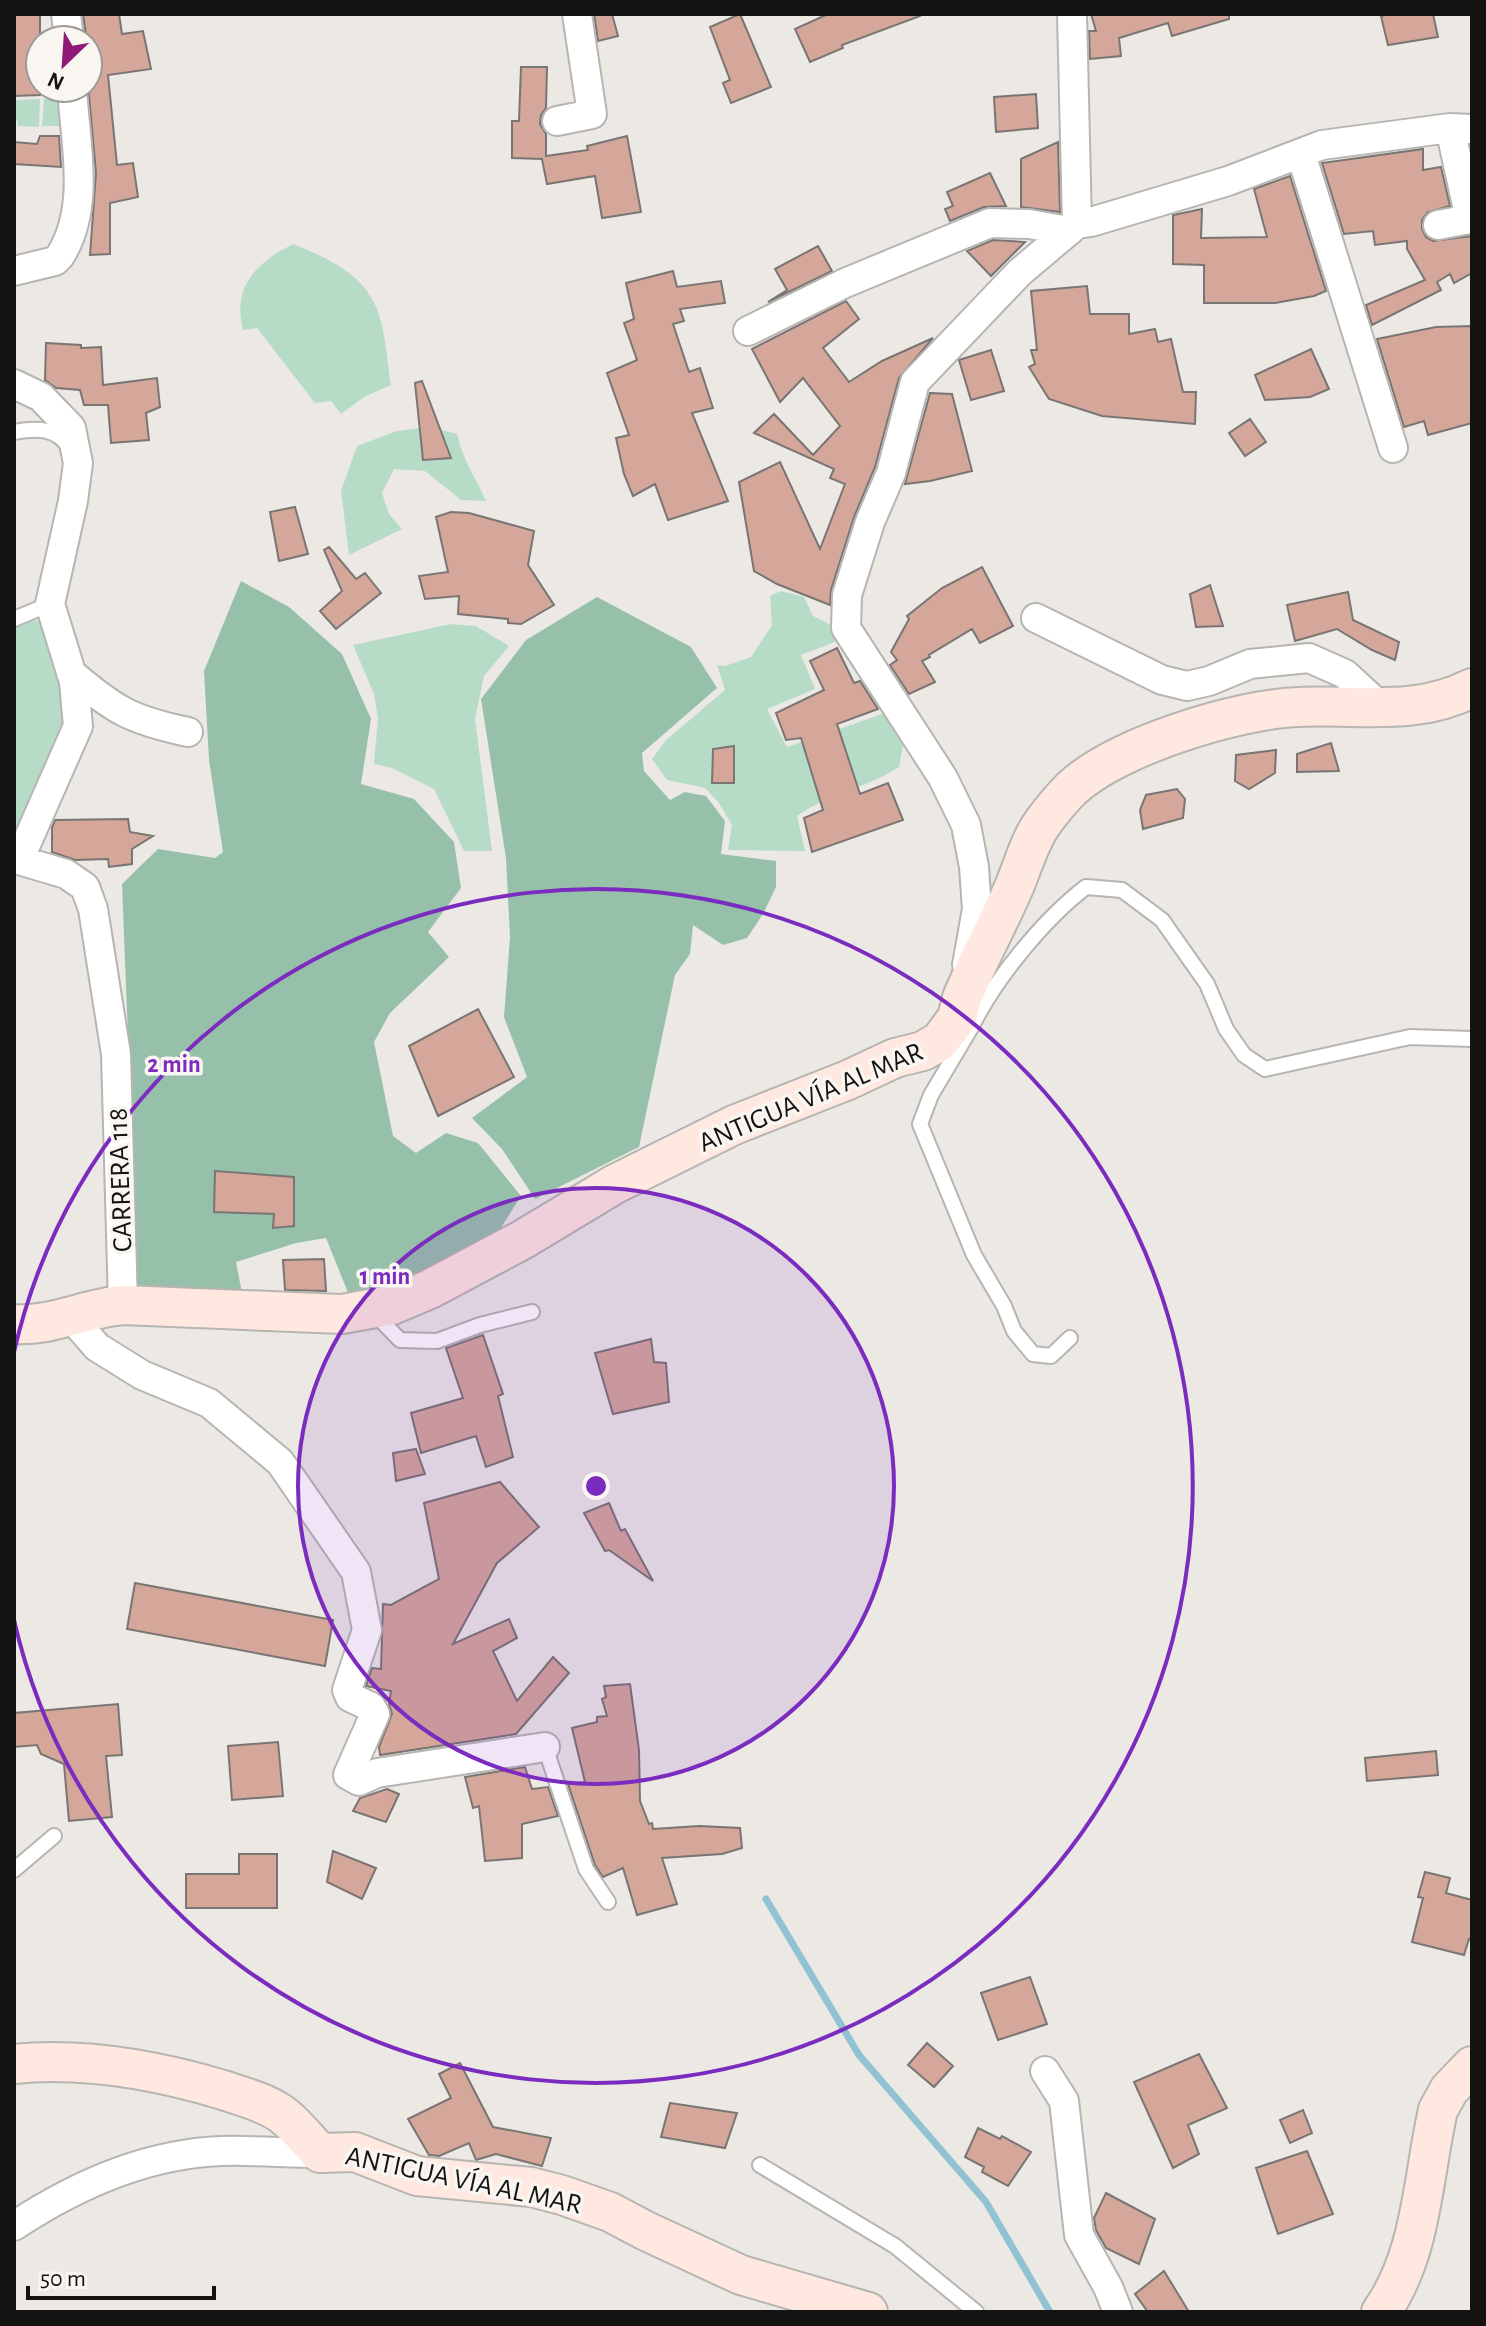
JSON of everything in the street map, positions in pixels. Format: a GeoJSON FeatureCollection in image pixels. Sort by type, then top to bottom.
{"type":"FeatureCollection","features":[{"type":"Feature","properties":{"kind":"main road","name":"ANTIGUA VÍA AL MAR"},"geometry":{"type":"LineString","coordinates":[[14,1324],[71,1317],[103,1306],[123,1305],[342,1314],[392,1305],[430,1289],[522,1240],[615,1184],[734,1125],[895,1058],[923,1051],[940,1041],[957,1018],[966,1014],[1042,823],[1073,787],[1140,748],[1234,717],[1294,707],[1383,709],[1419,706],[1449,700],[1472,688]]}},
{"type":"Feature","properties":{"kind":"main road","name":"ANTIGUA VÍA AL MAR"},"geometry":{"type":"LineString","coordinates":[[14,2064],[105,2065],[179,2077],[248,2098],[280,2113],[320,2153],[355,2152],[417,2176],[531,2187],[562,2195],[610,2212],[741,2275],[868,2312]]}},
{"type":"Feature","properties":{"kind":"main road"},"geometry":{"type":"LineString","coordinates":[[1381,2312],[1402,2277],[1438,2110],[1449,2090],[1472,2066]]}},
{"type":"Feature","properties":{"kind":"street"},"geometry":{"type":"LineString","coordinates":[[557,121],[592,114],[577,14]]}},
{"type":"Feature","properties":{"kind":"street"},"geometry":{"type":"LineString","coordinates":[[1072,14],[1073,228]]}},
{"type":"Feature","properties":{"kind":"street"},"geometry":{"type":"LineString","coordinates":[[14,271],[55,261],[60,256],[75,216],[80,197],[73,104]]}},
{"type":"Feature","properties":{"kind":"street"},"geometry":{"type":"LineString","coordinates":[[966,1014],[977,909],[974,867],[966,825],[943,778],[846,628],[847,595],[870,522],[891,473],[915,382],[1020,272],[1073,228],[1228,181],[1322,145],[1461,129],[1470,219],[1438,225]]}},
{"type":"Feature","properties":{"kind":"street"},"geometry":{"type":"LineString","coordinates":[[1301,154],[1393,448]]}},
{"type":"Feature","properties":{"kind":"street"},"geometry":{"type":"LineString","coordinates":[[748,331],[845,283],[990,223],[1073,228]]}},
{"type":"Feature","properties":{"kind":"street","name":"CARRERA 118"},"geometry":{"type":"LineString","coordinates":[[14,384],[41,397],[71,428],[78,463],[73,501],[50,604],[71,673],[78,726],[17,860],[66,874],[85,887],[93,909],[116,1054],[123,1305]]}},
{"type":"Feature","properties":{"kind":"street"},"geometry":{"type":"LineString","coordinates":[[1036,618],[1162,680],[1187,686],[1209,681],[1250,664],[1309,658],[1345,674],[1383,709]]}},
{"type":"Feature","properties":{"kind":"street"},"geometry":{"type":"LineString","coordinates":[[71,673],[106,704],[136,719],[188,732]]}},
{"type":"Feature","properties":{"kind":"street"},"geometry":{"type":"LineString","coordinates":[[71,1317],[97,1347],[142,1375],[209,1403],[280,1462],[356,1572],[367,1630],[347,1690],[350,1697],[371,1707],[375,1714],[348,1775],[359,1781],[377,1773],[545,1747]]}},
{"type":"Feature","properties":{"kind":"street"},"geometry":{"type":"LineString","coordinates":[[1045,2071],[1064,2101],[1079,2235],[1118,2312]]}},
{"type":"Feature","properties":{"kind":"street"},"geometry":{"type":"LineString","coordinates":[[14,2226],[56,2199],[113,2173],[161,2159],[220,2151],[320,2153]]}},
{"type":"Feature","properties":{"kind":"lane"},"geometry":{"type":"LineString","coordinates":[[14,432],[41,428],[64,438],[78,463]]}},
{"type":"Feature","properties":{"kind":"lane"},"geometry":{"type":"LineString","coordinates":[[14,619],[50,604]]}},
{"type":"Feature","properties":{"kind":"lane"},"geometry":{"type":"LineString","coordinates":[[1070,1338],[1051,1356],[1033,1354],[1014,1331],[1004,1306],[974,1255],[920,1124],[966,1014],[983,1002],[1059,907],[1086,887],[1122,890],[1162,920],[1207,984],[1226,1029],[1244,1055],[1265,1069],[1410,1037],[1472,1039]]}},
{"type":"Feature","properties":{"kind":"lane"},"geometry":{"type":"LineString","coordinates":[[371,1310],[400,1340],[437,1341],[480,1325],[532,1312]]}},
{"type":"Feature","properties":{"kind":"lane"},"geometry":{"type":"LineString","coordinates":[[545,1747],[586,1869],[608,1902]]}},
{"type":"Feature","properties":{"kind":"lane"},"geometry":{"type":"LineString","coordinates":[[14,1870],[54,1836]]}},
{"type":"Feature","properties":{"kind":"lane"},"geometry":{"type":"LineString","coordinates":[[760,2165],[895,2246],[976,2312]]}},
{"type":"Feature","properties":{"kind":"green space"},"geometry":{"type":"Polygon","coordinates":[[[14,100],[24,100],[24,104],[40,104],[39,127],[18,126],[14,119],[14,100]]]}},
{"type":"Feature","properties":{"kind":"green space"},"geometry":{"type":"Polygon","coordinates":[[[44,104],[64,104],[67,126],[42,126],[44,104]]]}},
{"type":"Feature","properties":{"kind":"green space"},"geometry":{"type":"Polygon","coordinates":[[[293,244],[319,255],[354,277],[372,299],[381,321],[391,385],[364,397],[341,414],[331,401],[315,403],[257,328],[243,330],[240,314],[244,288],[268,259],[293,244]]]}},
{"type":"Feature","properties":{"kind":"green space"},"geometry":{"type":"Polygon","coordinates":[[[430,427],[457,434],[486,501],[461,500],[425,471],[394,469],[382,493],[389,514],[402,529],[349,555],[341,491],[357,446],[397,431],[430,427]]]}},
{"type":"Feature","properties":{"kind":"green space"},"geometry":{"type":"Polygon","coordinates":[[[241,581],[289,607],[342,654],[371,719],[361,784],[414,799],[454,842],[461,888],[428,932],[449,957],[390,1013],[374,1042],[393,1136],[416,1153],[446,1133],[478,1143],[521,1196],[497,1234],[399,1283],[351,1300],[326,1238],[296,1243],[236,1262],[242,1293],[138,1288],[122,884],[158,849],[215,858],[223,852],[209,760],[204,671],[241,581]]]}},
{"type":"Feature","properties":{"kind":"green space"},"geometry":{"type":"Polygon","coordinates":[[[781,591],[804,597],[813,616],[829,624],[840,640],[801,655],[815,689],[767,709],[787,747],[888,712],[903,745],[899,767],[797,816],[805,851],[728,850],[732,825],[719,803],[705,788],[667,780],[652,759],[666,740],[725,690],[717,665],[725,666],[751,657],[772,625],[770,596],[781,591]]]}},
{"type":"Feature","properties":{"kind":"green space"},"geometry":{"type":"Polygon","coordinates":[[[597,597],[691,647],[717,688],[642,753],[644,771],[670,800],[685,792],[706,796],[725,821],[721,854],[776,861],[776,887],[747,938],[723,945],[693,925],[690,954],[675,975],[639,1147],[535,1199],[502,1149],[472,1118],[527,1077],[504,1017],[510,937],[506,858],[481,699],[526,640],[597,597]]]}},
{"type":"Feature","properties":{"kind":"green space"},"geometry":{"type":"Polygon","coordinates":[[[44,619],[62,668],[69,727],[14,849],[14,628],[25,622],[44,619]]]}},
{"type":"Feature","properties":{"kind":"green space"},"geometry":{"type":"Polygon","coordinates":[[[451,624],[476,626],[509,646],[484,676],[475,719],[492,851],[464,851],[434,789],[392,768],[374,764],[378,719],[374,694],[353,645],[451,624]]]}},
{"type":"Feature","properties":{"kind":"building"},"geometry":{"type":"Polygon","coordinates":[[[14,14],[40,14],[40,24],[24,24],[24,96],[14,96],[14,14]]]}},
{"type":"Feature","properties":{"kind":"building"},"geometry":{"type":"Polygon","coordinates":[[[83,14],[119,14],[122,34],[143,31],[151,69],[108,75],[117,165],[133,163],[138,197],[110,203],[110,254],[90,255],[96,173],[90,104],[104,104],[104,24],[84,24],[83,14]]]}},
{"type":"Feature","properties":{"kind":"building"},"geometry":{"type":"Polygon","coordinates":[[[594,14],[612,14],[618,36],[598,41],[594,14]]]}},
{"type":"Feature","properties":{"kind":"building"},"geometry":{"type":"Polygon","coordinates":[[[740,14],[771,87],[731,103],[723,83],[730,80],[710,27],[740,14]]]}},
{"type":"Feature","properties":{"kind":"building"},"geometry":{"type":"Polygon","coordinates":[[[828,14],[920,16],[842,45],[843,48],[810,62],[795,29],[828,14]]]}},
{"type":"Feature","properties":{"kind":"building"},"geometry":{"type":"Polygon","coordinates":[[[1091,14],[1229,14],[1229,19],[1172,36],[1168,23],[1119,38],[1121,56],[1090,59],[1089,31],[1096,31],[1091,14]]]}},
{"type":"Feature","properties":{"kind":"building"},"geometry":{"type":"Polygon","coordinates":[[[1433,14],[1438,37],[1388,45],[1381,16],[1433,14]]]}},
{"type":"Feature","properties":{"kind":"building"},"geometry":{"type":"Polygon","coordinates":[[[521,67],[547,67],[546,108],[540,124],[546,134],[546,156],[588,150],[587,146],[627,136],[641,212],[602,218],[595,176],[547,184],[542,159],[512,158],[512,121],[519,121],[521,67]]]}},
{"type":"Feature","properties":{"kind":"building"},"geometry":{"type":"Polygon","coordinates":[[[1036,94],[1038,128],[996,132],[994,97],[1036,94]]]}},
{"type":"Feature","properties":{"kind":"building"},"geometry":{"type":"Polygon","coordinates":[[[40,136],[59,136],[61,167],[14,164],[14,142],[37,144],[40,136]]]}},
{"type":"Feature","properties":{"kind":"building"},"geometry":{"type":"Polygon","coordinates":[[[1058,142],[1060,212],[1021,207],[1021,159],[1058,142]]]}},
{"type":"Feature","properties":{"kind":"building"},"geometry":{"type":"Polygon","coordinates":[[[1423,149],[1423,170],[1441,167],[1450,206],[1428,212],[1422,220],[1422,229],[1426,237],[1433,241],[1472,236],[1472,273],[1454,283],[1450,274],[1437,282],[1441,290],[1372,325],[1366,305],[1425,280],[1407,249],[1407,241],[1375,245],[1373,231],[1344,234],[1322,163],[1423,149]]]}},
{"type":"Feature","properties":{"kind":"building"},"geometry":{"type":"Polygon","coordinates":[[[990,173],[1006,206],[984,207],[950,221],[945,209],[953,206],[947,192],[990,173]]]}},
{"type":"Feature","properties":{"kind":"building"},"geometry":{"type":"Polygon","coordinates":[[[1290,176],[1326,291],[1275,303],[1204,303],[1204,265],[1173,264],[1173,215],[1202,209],[1201,238],[1267,237],[1254,189],[1290,176]]]}},
{"type":"Feature","properties":{"kind":"building"},"geometry":{"type":"Polygon","coordinates":[[[993,240],[1025,242],[991,276],[967,251],[993,240]]]}},
{"type":"Feature","properties":{"kind":"building"},"geometry":{"type":"Polygon","coordinates":[[[818,246],[832,271],[768,302],[787,290],[775,269],[818,246]]]}},
{"type":"Feature","properties":{"kind":"building"},"geometry":{"type":"Polygon","coordinates":[[[673,271],[677,287],[721,281],[725,303],[680,309],[684,321],[673,324],[689,372],[700,368],[713,408],[692,413],[728,501],[668,520],[655,484],[633,496],[624,474],[616,438],[629,435],[607,373],[637,360],[624,323],[634,319],[626,283],[673,271]]]}},
{"type":"Feature","properties":{"kind":"building"},"geometry":{"type":"Polygon","coordinates":[[[1087,286],[1090,314],[1129,314],[1129,334],[1155,329],[1158,342],[1171,339],[1183,392],[1196,392],[1195,424],[1102,416],[1049,399],[1029,367],[1035,364],[1031,350],[1037,350],[1031,291],[1087,286]]]}},
{"type":"Feature","properties":{"kind":"building"},"geometry":{"type":"Polygon","coordinates":[[[846,301],[859,319],[823,348],[849,382],[882,361],[933,338],[899,378],[875,467],[854,517],[831,590],[830,605],[777,584],[754,571],[739,482],[780,462],[820,549],[845,484],[830,478],[834,469],[754,433],[774,414],[813,455],[840,426],[803,378],[780,402],[752,349],[846,301]]]}},
{"type":"Feature","properties":{"kind":"building"},"geometry":{"type":"Polygon","coordinates":[[[1472,326],[1472,423],[1428,435],[1424,421],[1404,427],[1377,339],[1436,327],[1472,326]]]}},
{"type":"Feature","properties":{"kind":"building"},"geometry":{"type":"Polygon","coordinates":[[[46,343],[81,345],[81,348],[101,347],[103,385],[157,378],[160,407],[146,413],[149,440],[111,443],[108,405],[84,405],[80,390],[56,388],[45,380],[46,343]]]}},
{"type":"Feature","properties":{"kind":"building"},"geometry":{"type":"Polygon","coordinates":[[[1311,349],[1329,389],[1310,397],[1265,400],[1255,375],[1311,349]]]}},
{"type":"Feature","properties":{"kind":"building"},"geometry":{"type":"Polygon","coordinates":[[[991,350],[1004,391],[971,400],[959,360],[991,350]]]}},
{"type":"Feature","properties":{"kind":"building"},"geometry":{"type":"Polygon","coordinates":[[[422,381],[451,458],[423,460],[415,383],[422,381]]]}},
{"type":"Feature","properties":{"kind":"building"},"geometry":{"type":"Polygon","coordinates":[[[930,393],[952,394],[972,471],[905,484],[930,393]]]}},
{"type":"Feature","properties":{"kind":"building"},"geometry":{"type":"Polygon","coordinates":[[[1250,419],[1266,442],[1245,456],[1229,433],[1250,419]]]}},
{"type":"Feature","properties":{"kind":"building"},"geometry":{"type":"Polygon","coordinates":[[[295,507],[308,554],[279,561],[270,512],[295,507]]]}},
{"type":"Feature","properties":{"kind":"building"},"geometry":{"type":"Polygon","coordinates":[[[451,512],[469,513],[534,531],[528,565],[554,605],[521,624],[508,623],[508,619],[458,614],[459,596],[425,599],[419,576],[448,572],[436,517],[451,512]]]}},
{"type":"Feature","properties":{"kind":"building"},"geometry":{"type":"Polygon","coordinates":[[[329,547],[356,579],[365,573],[381,593],[336,629],[320,611],[342,591],[324,550],[329,547]]]}},
{"type":"Feature","properties":{"kind":"building"},"geometry":{"type":"Polygon","coordinates":[[[982,567],[1013,626],[980,643],[972,629],[929,655],[922,661],[935,682],[909,694],[890,665],[897,660],[891,652],[909,619],[907,616],[942,588],[982,567]]]}},
{"type":"Feature","properties":{"kind":"building"},"geometry":{"type":"Polygon","coordinates":[[[1210,585],[1223,626],[1196,627],[1190,594],[1210,585]]]}},
{"type":"Feature","properties":{"kind":"building"},"geometry":{"type":"Polygon","coordinates":[[[1348,592],[1353,620],[1399,642],[1395,660],[1337,629],[1295,641],[1287,605],[1348,592]]]}},
{"type":"Feature","properties":{"kind":"building"},"geometry":{"type":"Polygon","coordinates":[[[837,648],[854,683],[860,681],[878,709],[837,724],[860,794],[888,783],[903,820],[812,852],[804,818],[823,810],[801,738],[786,740],[776,713],[824,690],[810,661],[837,648]]]}},
{"type":"Feature","properties":{"kind":"building"},"geometry":{"type":"Polygon","coordinates":[[[1331,743],[1339,771],[1297,772],[1297,754],[1331,743]]]}},
{"type":"Feature","properties":{"kind":"building"},"geometry":{"type":"Polygon","coordinates":[[[734,746],[734,783],[712,783],[713,749],[734,746]]]}},
{"type":"Feature","properties":{"kind":"building"},"geometry":{"type":"Polygon","coordinates":[[[1276,750],[1275,773],[1249,789],[1235,781],[1236,755],[1276,750]]]}},
{"type":"Feature","properties":{"kind":"building"},"geometry":{"type":"Polygon","coordinates":[[[1177,789],[1185,799],[1183,818],[1143,829],[1140,810],[1146,795],[1177,789]]]}},
{"type":"Feature","properties":{"kind":"building"},"geometry":{"type":"Polygon","coordinates":[[[128,819],[130,832],[153,836],[132,849],[132,864],[109,867],[108,859],[75,860],[52,852],[55,820],[128,819]]]}},
{"type":"Feature","properties":{"kind":"building"},"geometry":{"type":"Polygon","coordinates":[[[478,1009],[514,1077],[438,1116],[409,1046],[478,1009]]]}},
{"type":"Feature","properties":{"kind":"building"},"geometry":{"type":"Polygon","coordinates":[[[215,1171],[294,1177],[294,1226],[273,1228],[274,1214],[214,1212],[215,1171]]]}},
{"type":"Feature","properties":{"kind":"building"},"geometry":{"type":"Polygon","coordinates":[[[324,1259],[326,1291],[285,1290],[283,1260],[324,1259]]]}},
{"type":"Feature","properties":{"kind":"building"},"geometry":{"type":"Polygon","coordinates":[[[483,1335],[503,1394],[498,1396],[513,1457],[486,1467],[476,1436],[421,1453],[411,1413],[463,1398],[446,1348],[483,1335]]]}},
{"type":"Feature","properties":{"kind":"building"},"geometry":{"type":"Polygon","coordinates":[[[651,1339],[654,1362],[666,1363],[669,1402],[613,1414],[595,1353],[651,1339]]]}},
{"type":"Feature","properties":{"kind":"building"},"geometry":{"type":"Polygon","coordinates":[[[416,1449],[425,1474],[396,1481],[393,1453],[416,1449]]]}},
{"type":"Feature","properties":{"kind":"building"},"geometry":{"type":"Polygon","coordinates":[[[500,1482],[539,1527],[497,1563],[453,1644],[509,1619],[517,1638],[493,1651],[517,1701],[553,1657],[569,1673],[516,1734],[380,1755],[379,1747],[392,1714],[389,1704],[391,1691],[366,1686],[372,1668],[381,1669],[383,1604],[391,1605],[439,1579],[424,1503],[500,1482]]]}},
{"type":"Feature","properties":{"kind":"building"},"geometry":{"type":"Polygon","coordinates":[[[609,1503],[621,1531],[625,1529],[653,1581],[609,1550],[605,1551],[584,1513],[609,1503]]]}},
{"type":"Feature","properties":{"kind":"building"},"geometry":{"type":"Polygon","coordinates":[[[135,1583],[333,1620],[325,1666],[127,1629],[135,1583]]]}},
{"type":"Feature","properties":{"kind":"building"},"geometry":{"type":"Polygon","coordinates":[[[630,1684],[639,1750],[640,1801],[649,1824],[652,1823],[653,1829],[699,1826],[740,1828],[742,1848],[722,1854],[662,1858],[677,1904],[637,1915],[623,1868],[603,1877],[595,1865],[568,1784],[585,1782],[572,1728],[597,1722],[597,1717],[607,1716],[602,1699],[606,1697],[604,1686],[630,1684]]]}},
{"type":"Feature","properties":{"kind":"building"},"geometry":{"type":"Polygon","coordinates":[[[118,1704],[122,1755],[106,1756],[112,1817],[69,1821],[64,1764],[41,1754],[37,1745],[14,1747],[14,1713],[118,1704]]]}},
{"type":"Feature","properties":{"kind":"building"},"geometry":{"type":"Polygon","coordinates":[[[278,1742],[283,1796],[232,1800],[228,1746],[278,1742]]]}},
{"type":"Feature","properties":{"kind":"building"},"geometry":{"type":"Polygon","coordinates":[[[1436,1751],[1438,1775],[1367,1781],[1365,1758],[1436,1751]]]}},
{"type":"Feature","properties":{"kind":"building"},"geometry":{"type":"Polygon","coordinates":[[[525,1767],[532,1789],[548,1787],[558,1816],[522,1824],[522,1858],[485,1861],[479,1806],[473,1808],[465,1777],[525,1767]]]}},
{"type":"Feature","properties":{"kind":"building"},"geometry":{"type":"Polygon","coordinates":[[[387,1789],[399,1794],[386,1822],[353,1811],[360,1798],[387,1789]]]}},
{"type":"Feature","properties":{"kind":"building"},"geometry":{"type":"Polygon","coordinates":[[[333,1851],[376,1868],[362,1899],[327,1882],[333,1851]]]}},
{"type":"Feature","properties":{"kind":"building"},"geometry":{"type":"Polygon","coordinates":[[[239,1854],[277,1854],[277,1908],[186,1908],[186,1874],[239,1874],[239,1854]]]}},
{"type":"Feature","properties":{"kind":"building"},"geometry":{"type":"Polygon","coordinates":[[[1425,1872],[1450,1878],[1446,1893],[1472,1900],[1472,1940],[1469,1939],[1464,1955],[1412,1942],[1423,1898],[1418,1897],[1425,1872]]]}},
{"type":"Feature","properties":{"kind":"building"},"geometry":{"type":"Polygon","coordinates":[[[1030,1977],[1047,2024],[998,2040],[981,1993],[1030,1977]]]}},
{"type":"Feature","properties":{"kind":"building"},"geometry":{"type":"Polygon","coordinates":[[[927,2043],[953,2066],[934,2087],[908,2065],[927,2043]]]}},
{"type":"Feature","properties":{"kind":"building"},"geometry":{"type":"Polygon","coordinates":[[[1199,2054],[1227,2108],[1188,2125],[1199,2154],[1173,2168],[1134,2082],[1199,2054]]]}},
{"type":"Feature","properties":{"kind":"building"},"geometry":{"type":"Polygon","coordinates":[[[460,2063],[493,2127],[551,2138],[542,2166],[496,2154],[476,2160],[469,2143],[439,2156],[429,2155],[408,2119],[451,2098],[439,2074],[460,2063]]]}},
{"type":"Feature","properties":{"kind":"building"},"geometry":{"type":"Polygon","coordinates":[[[670,2103],[737,2113],[725,2148],[661,2137],[670,2103]]]}},
{"type":"Feature","properties":{"kind":"building"},"geometry":{"type":"Polygon","coordinates":[[[1303,2110],[1312,2133],[1290,2143],[1280,2120],[1303,2110]]]}},
{"type":"Feature","properties":{"kind":"building"},"geometry":{"type":"Polygon","coordinates":[[[978,2128],[1000,2139],[1002,2136],[1031,2152],[1008,2186],[982,2172],[984,2167],[965,2157],[978,2128]]]}},
{"type":"Feature","properties":{"kind":"building"},"geometry":{"type":"Polygon","coordinates":[[[1307,2151],[1333,2214],[1278,2234],[1256,2168],[1307,2151]]]}},
{"type":"Feature","properties":{"kind":"building"},"geometry":{"type":"Polygon","coordinates":[[[1106,2193],[1155,2219],[1139,2264],[1106,2248],[1096,2230],[1094,2218],[1106,2193]]]}},
{"type":"Feature","properties":{"kind":"building"},"geometry":{"type":"Polygon","coordinates":[[[1164,2271],[1189,2312],[1148,2312],[1135,2294],[1164,2271]]]}},
{"type":"Feature","properties":{"kind":"waterway"},"geometry":{"type":"LineString","coordinates":[[766,1899],[859,2055],[986,2202],[1050,2312]]}}]}
